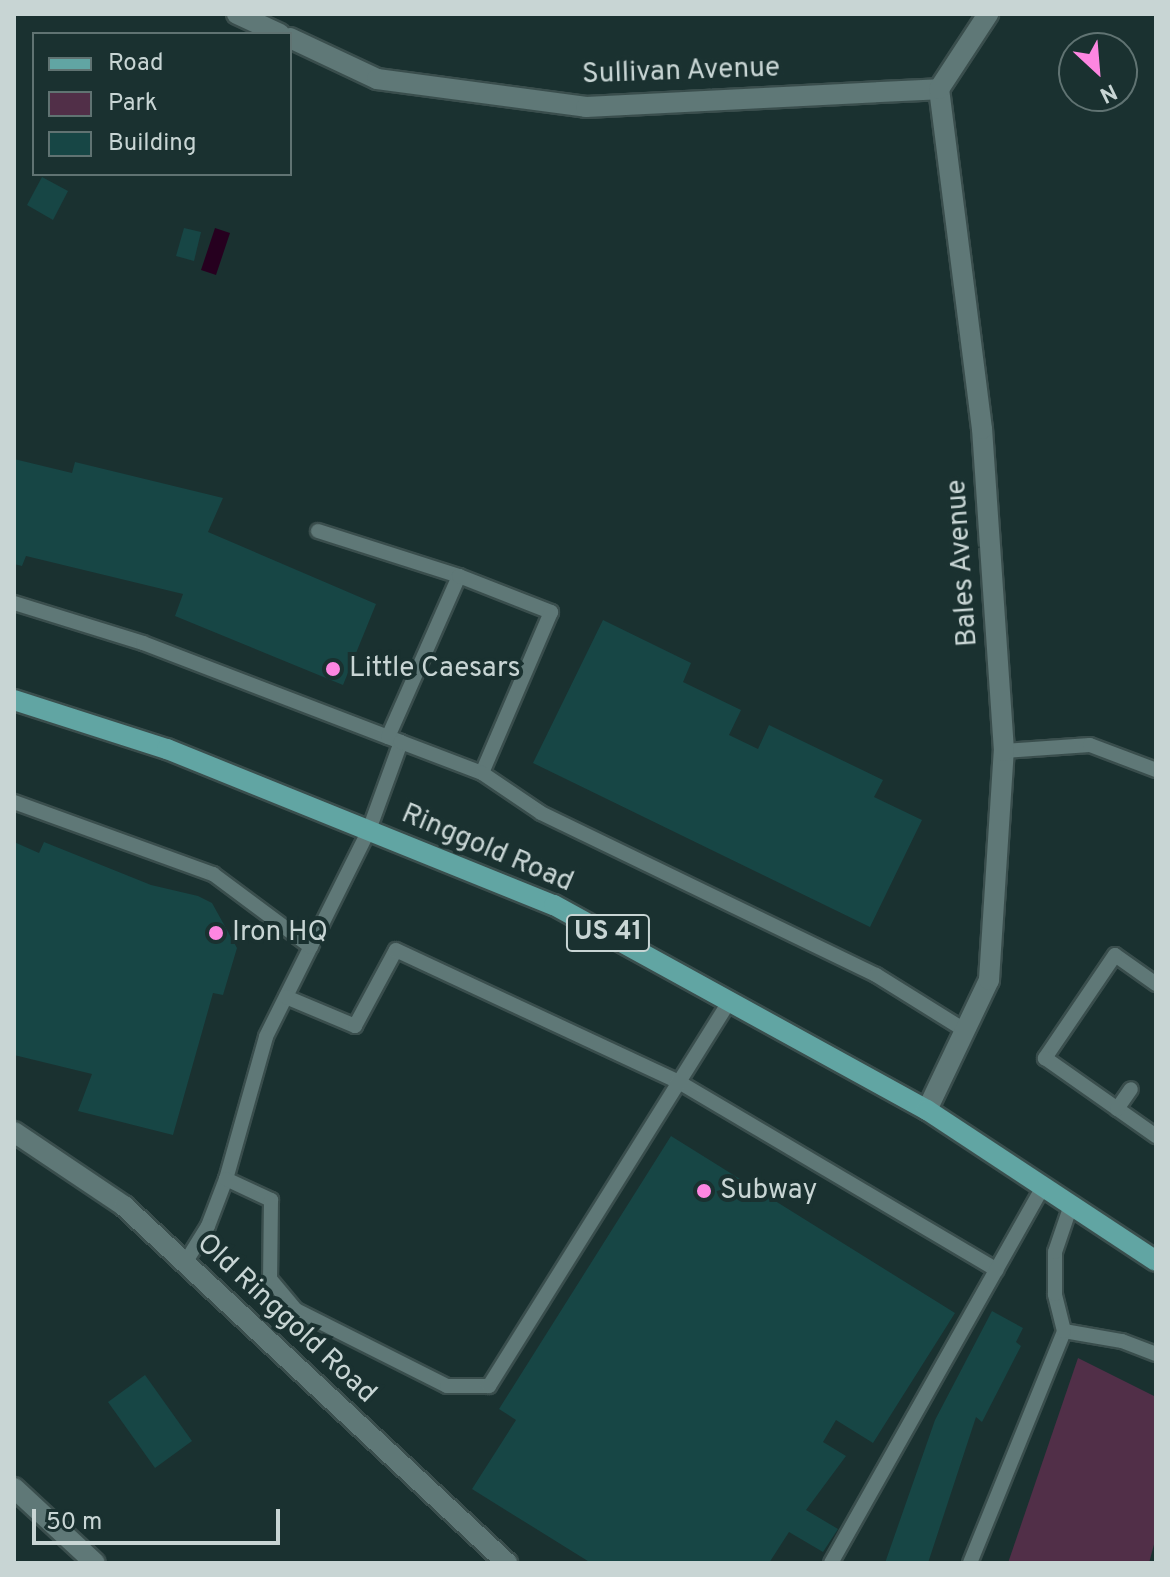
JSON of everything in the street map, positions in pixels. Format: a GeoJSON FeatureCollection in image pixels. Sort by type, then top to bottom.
{"type":"FeatureCollection","features":[{"type":"Feature","properties":{"kind":"main road","name":"Ringgold Road"},"geometry":{"type":"LineString","coordinates":[[14,700],[167,749],[554,905],[731,999],[927,1110],[1156,1261]]}},
{"type":"Feature","properties":{"kind":"street"},"geometry":{"type":"LineString","coordinates":[[237,14],[276,32]]}},
{"type":"Feature","properties":{"kind":"street"},"geometry":{"type":"LineString","coordinates":[[939,89],[988,14]]}},
{"type":"Feature","properties":{"kind":"street","name":"Sullivan Avenue"},"geometry":{"type":"LineString","coordinates":[[292,39],[377,79],[586,107],[939,89]]}},
{"type":"Feature","properties":{"kind":"street","name":"Bales Avenue"},"geometry":{"type":"LineString","coordinates":[[927,1110],[989,980],[1004,751],[982,429],[939,89]]}},
{"type":"Feature","properties":{"kind":"street","name":"Old Ringgold Road"},"geometry":{"type":"LineString","coordinates":[[14,1132],[124,1206],[507,1563]]}},
{"type":"Feature","properties":{"kind":"street"},"geometry":{"type":"LineString","coordinates":[[14,1488],[95,1563]]}},
{"type":"Feature","properties":{"kind":"lane"},"geometry":{"type":"LineString","coordinates":[[318,531],[459,576],[551,612],[482,773]]}},
{"type":"Feature","properties":{"kind":"lane"},"geometry":{"type":"LineString","coordinates":[[185,1263],[208,1226],[226,1179],[266,1037],[369,830],[394,740],[459,576]]}},
{"type":"Feature","properties":{"kind":"lane"},"geometry":{"type":"LineString","coordinates":[[14,603],[143,643],[482,773],[541,813],[876,975],[966,1031]]}},
{"type":"Feature","properties":{"kind":"lane"},"geometry":{"type":"LineString","coordinates":[[1004,751],[1090,745],[1156,770]]}},
{"type":"Feature","properties":{"kind":"lane"},"geometry":{"type":"LineString","coordinates":[[14,802],[213,874],[311,947]]}},
{"type":"Feature","properties":{"kind":"lane"},"geometry":{"type":"LineString","coordinates":[[286,997],[355,1026],[396,950],[679,1082],[997,1270]]}},
{"type":"Feature","properties":{"kind":"lane"},"geometry":{"type":"LineString","coordinates":[[1156,984],[1115,955],[1045,1058],[1156,1136]]}},
{"type":"Feature","properties":{"kind":"lane"},"geometry":{"type":"LineString","coordinates":[[226,1179],[271,1200],[270,1279],[296,1310],[447,1386],[489,1386],[731,999]]}},
{"type":"Feature","properties":{"kind":"lane"},"geometry":{"type":"LineString","coordinates":[[1117,1109],[1131,1089]]}},
{"type":"Feature","properties":{"kind":"lane"},"geometry":{"type":"LineString","coordinates":[[831,1563],[1043,1187]]}},
{"type":"Feature","properties":{"kind":"lane"},"geometry":{"type":"LineString","coordinates":[[970,1563],[1064,1331],[1055,1294],[1055,1252],[1071,1205]]}},
{"type":"Feature","properties":{"kind":"lane"},"geometry":{"type":"LineString","coordinates":[[1064,1331],[1122,1341],[1156,1354]]}},
{"type":"Feature","properties":{"kind":"green space"},"geometry":{"type":"Polygon","coordinates":[[[1078,1358],[1156,1397],[1156,1537],[1149,1563],[1008,1563],[1078,1358]]]}},
{"type":"Feature","properties":{"kind":"shaded area"},"geometry":{"type":"Polygon","coordinates":[[[215,228],[230,233],[216,275],[201,270],[215,228]]]}},
{"type":"Feature","properties":{"kind":"building"},"geometry":{"type":"Polygon","coordinates":[[[42,177],[68,191],[53,220],[27,205],[42,177]]]}},
{"type":"Feature","properties":{"kind":"building"},"geometry":{"type":"Polygon","coordinates":[[[184,228],[201,232],[194,261],[176,256],[184,228]]]}},
{"type":"Feature","properties":{"kind":"building"},"geometry":{"type":"Polygon","coordinates":[[[14,459],[72,473],[75,462],[223,498],[208,532],[376,604],[343,685],[175,616],[183,594],[26,556],[22,566],[14,564],[14,459]]]}},
{"type":"Feature","properties":{"kind":"building"},"geometry":{"type":"Polygon","coordinates":[[[603,620],[691,663],[683,682],[741,710],[729,735],[758,749],[769,725],[883,780],[874,797],[922,820],[870,927],[533,763],[603,620]]]}},
{"type":"Feature","properties":{"kind":"building"},"geometry":{"type":"Polygon","coordinates":[[[14,842],[39,853],[44,842],[151,885],[198,896],[212,903],[237,948],[223,995],[213,993],[173,1135],[78,1111],[92,1074],[14,1055],[14,842]]]}},
{"type":"Feature","properties":{"kind":"building"},"geometry":{"type":"Polygon","coordinates":[[[671,1136],[955,1313],[873,1443],[836,1420],[823,1442],[846,1456],[806,1510],[838,1529],[823,1552],[789,1532],[769,1563],[591,1563],[472,1489],[516,1420],[499,1409],[671,1136]]]}},
{"type":"Feature","properties":{"kind":"building"},"geometry":{"type":"Polygon","coordinates":[[[992,1311],[1023,1328],[1016,1342],[1021,1346],[982,1422],[976,1417],[928,1563],[885,1563],[935,1420],[992,1311]]]}},
{"type":"Feature","properties":{"kind":"building"},"geometry":{"type":"Polygon","coordinates":[[[145,1375],[192,1441],[155,1468],[108,1402],[145,1375]]]}},
{"type":"Feature","properties":{"kind":"place","name":"Little Caesars"},"geometry":{"type":"Point","coordinates":[333,669]}},
{"type":"Feature","properties":{"kind":"place","name":"Iron HQ"},"geometry":{"type":"Point","coordinates":[216,933]}},
{"type":"Feature","properties":{"kind":"place","name":"Subway"},"geometry":{"type":"Point","coordinates":[704,1191]}}]}
